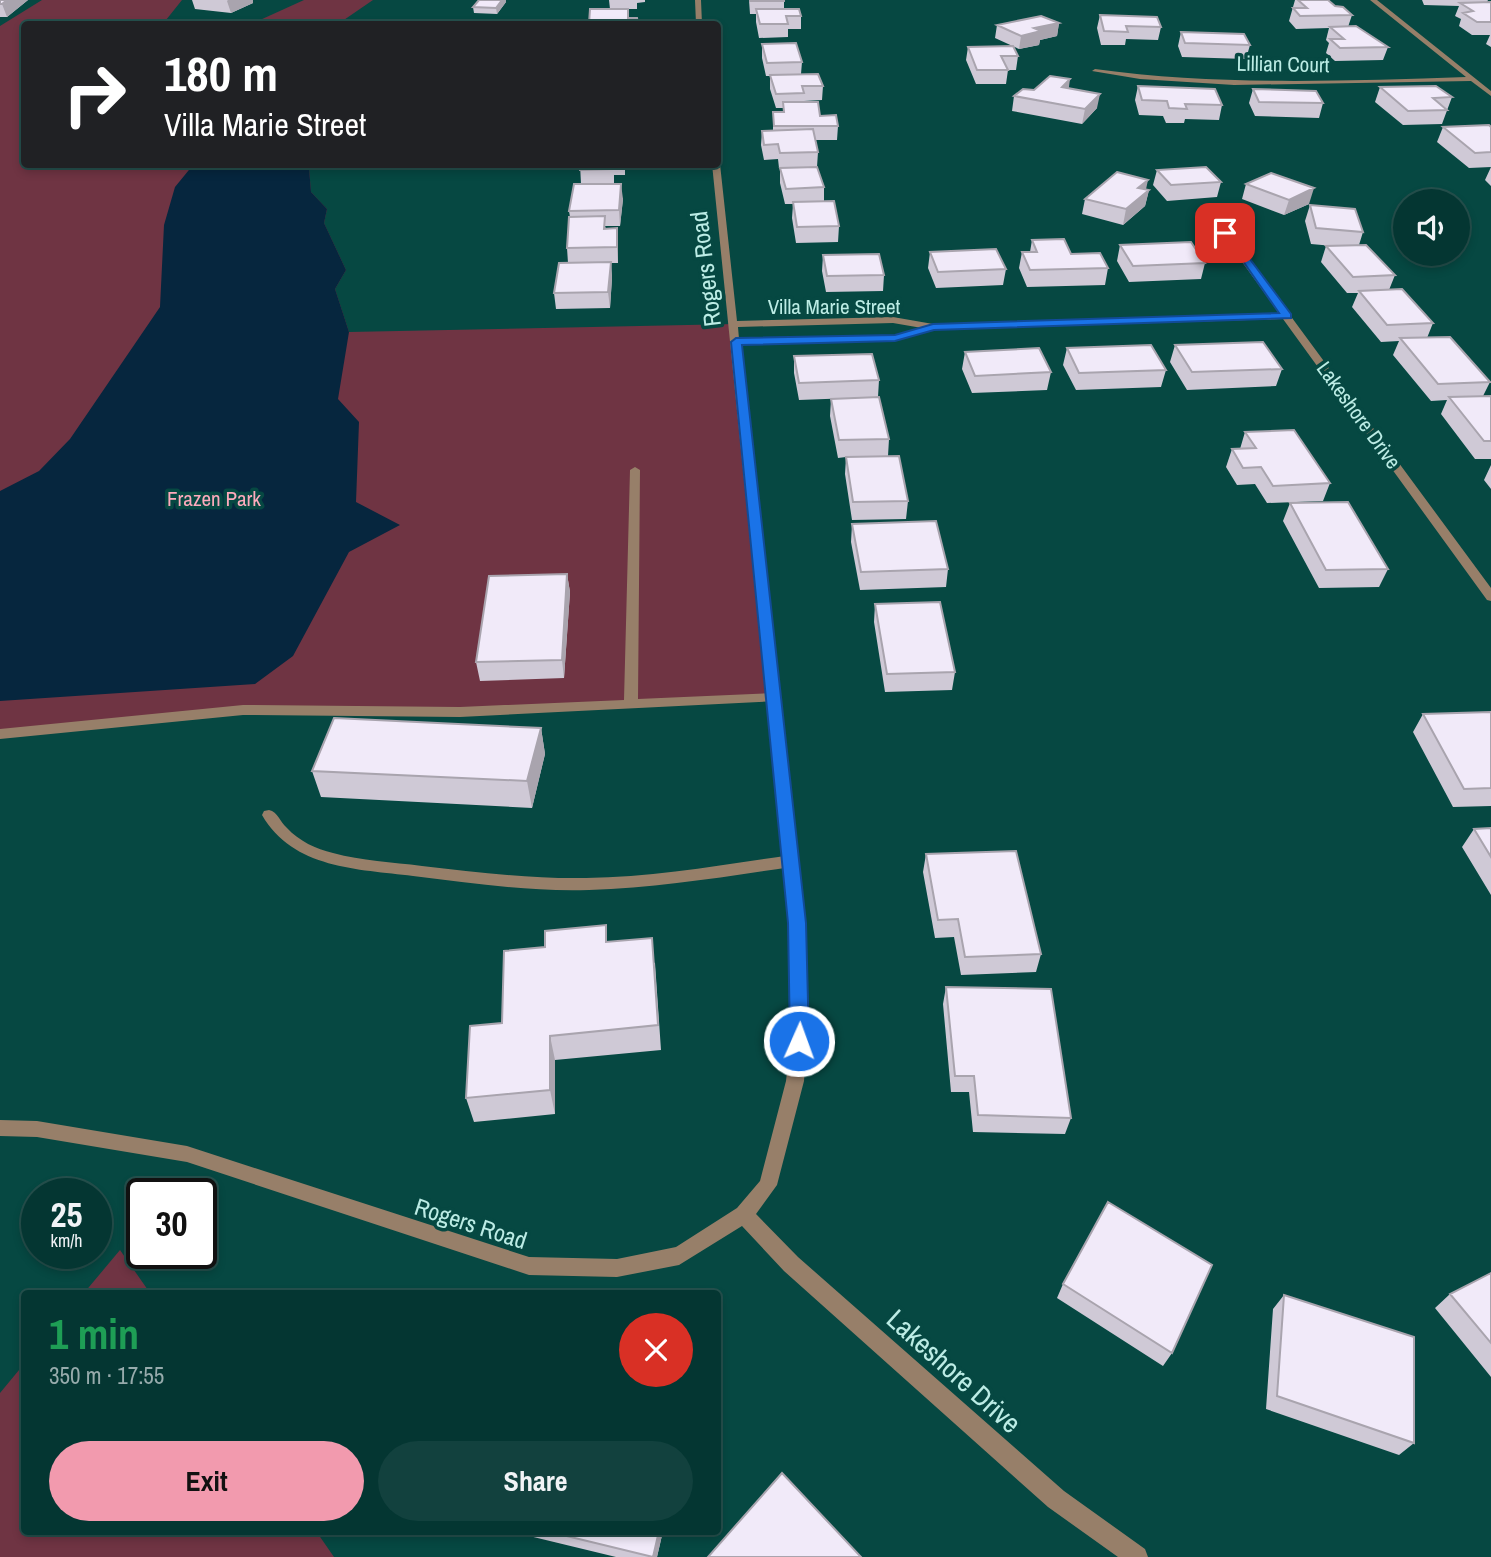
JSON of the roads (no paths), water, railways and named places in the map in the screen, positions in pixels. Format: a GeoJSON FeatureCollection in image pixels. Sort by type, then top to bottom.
{"type":"FeatureCollection","features":[{"type":"Feature","properties":{"kind":"street"},"geometry":{"type":"LineString","coordinates":[[698,0],[699,21]]}},
{"type":"Feature","properties":{"kind":"street"},"geometry":{"type":"LineString","coordinates":[[1373,0],[1491,94]]}},
{"type":"Feature","properties":{"kind":"street","name":"Lillian Court"},"geometry":{"type":"LineString","coordinates":[[1095,71],[1142,78],[1293,83],[1472,79]]}},
{"type":"Feature","properties":{"kind":"street","name":"Rogers Road"},"geometry":{"type":"LineString","coordinates":[[0,1128],[37,1129],[187,1154],[530,1266],[617,1268],[679,1255],[744,1214],[768,1185],[795,1081],[801,1020],[791,861],[716,168]]}},
{"type":"Feature","properties":{"kind":"street","name":"Lakeshore Drive"},"geometry":{"type":"LineString","coordinates":[[1225,233],[1491,597]]}},
{"type":"Feature","properties":{"kind":"street","name":"Villa Marie Street"},"geometry":{"type":"LineString","coordinates":[[735,324],[893,320],[933,327],[1287,316]]}},
{"type":"Feature","properties":{"kind":"street","name":"Villa Marie Street"},"geometry":{"type":"LineString","coordinates":[[736,342],[895,338],[933,327]]}},
{"type":"Feature","properties":{"kind":"street"},"geometry":{"type":"LineString","coordinates":[[631,702],[635,470]]}},
{"type":"Feature","properties":{"kind":"street"},"geometry":{"type":"LineString","coordinates":[[0,734],[243,710],[460,712],[631,702],[773,698]]}},
{"type":"Feature","properties":{"kind":"street"},"geometry":{"type":"LineString","coordinates":[[269,815],[279,832],[301,850],[357,863],[514,882],[562,884],[625,880],[791,861]]}},
{"type":"Feature","properties":{"kind":"street","name":"Lakeshore Drive"},"geometry":{"type":"LineString","coordinates":[[744,1214],[791,1264],[1056,1499],[1137,1557]]}},
{"type":"Feature","properties":{"kind":"water"},"geometry":{"type":"Polygon","coordinates":[[[191,168],[309,168],[311,192],[327,209],[324,223],[346,270],[335,289],[349,332],[338,399],[359,422],[356,502],[400,525],[349,552],[293,656],[255,684],[0,701],[0,491],[39,471],[70,439],[160,307],[164,225],[175,187],[191,168]]]}},
{"type":"Feature","properties":{"kind":"park label","name":"Frazen Park"},"geometry":{"type":"Point","coordinates":[214,498]}}]}
